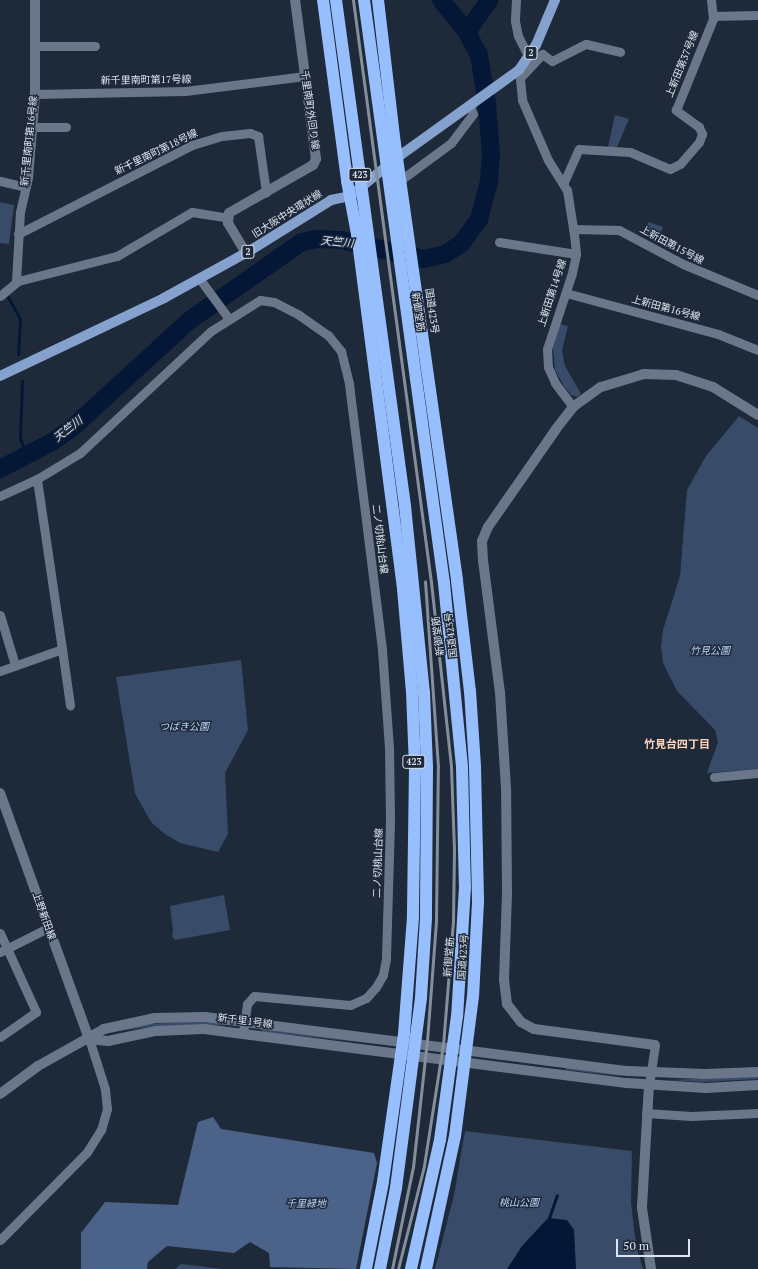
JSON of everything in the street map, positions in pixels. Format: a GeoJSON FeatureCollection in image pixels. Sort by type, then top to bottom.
{"type":"FeatureCollection","features":[{"type":"Feature","properties":{"kind":"highway","name":"423"},"geometry":{"type":"LineString","coordinates":[[323,0],[350,196],[360,254],[403,589],[412,692],[415,840],[407,1042],[383,1182],[366,1269]]}},
{"type":"Feature","properties":{"kind":"highway","name":"新御堂筋"},"geometry":{"type":"LineString","coordinates":[[336,0],[405,506],[424,692],[428,848],[426,918],[412,1081],[396,1188],[380,1269]]}},
{"type":"Feature","properties":{"kind":"highway","name":"国道423号"},"geometry":{"type":"LineString","coordinates":[[378,0],[398,157],[457,581],[470,691],[478,888],[475,960],[463,1049],[452,1151],[426,1269]]}},
{"type":"Feature","properties":{"kind":"highway","name":"新御堂筋"},"geometry":{"type":"LineString","coordinates":[[365,6],[433,500],[457,692],[462,767],[464,894],[457,1016],[446,1104],[429,1193],[411,1269]]}},
{"type":"Feature","properties":{"kind":"highway"},"geometry":{"type":"LineString","coordinates":[[433,500],[457,581]]}},
{"type":"Feature","properties":{"kind":"highway"},"geometry":{"type":"LineString","coordinates":[[403,589],[405,506]]}},
{"type":"Feature","properties":{"kind":"main road","name":"旧大阪中央環状線"},"geometry":{"type":"LineString","coordinates":[[0,376],[164,298],[246,253],[331,200],[350,196],[398,157],[490,92],[520,74],[536,54],[555,0]]}},
{"type":"Feature","properties":{"kind":"street","name":"新千里南町第16号線"},"geometry":{"type":"LineString","coordinates":[[16,281],[18,234],[25,187],[35,94],[35,0]]}},
{"type":"Feature","properties":{"kind":"street","name":"千里南町外回り線"},"geometry":{"type":"LineString","coordinates":[[228,218],[231,212],[312,165],[316,159],[295,0]]}},
{"type":"Feature","properties":{"kind":"street"},"geometry":{"type":"LineString","coordinates":[[516,0],[515,21],[518,36],[525,50],[552,61],[586,44],[620,52]]}},
{"type":"Feature","properties":{"kind":"street","name":"上新田第37号線"},"geometry":{"type":"LineString","coordinates":[[564,182],[576,151],[584,148],[630,152],[670,169],[680,164],[700,142],[702,134],[693,121],[676,112],[676,107],[713,16],[711,0]]}},
{"type":"Feature","properties":{"kind":"street"},"geometry":{"type":"LineString","coordinates":[[713,16],[758,15]]}},
{"type":"Feature","properties":{"kind":"street"},"geometry":{"type":"LineString","coordinates":[[35,46],[95,46]]}},
{"type":"Feature","properties":{"kind":"street","name":"上新田第14号線"},"geometry":{"type":"LineString","coordinates":[[520,74],[522,100],[548,160],[564,182],[573,229],[576,254],[566,293],[550,336],[547,358],[555,383],[573,407]]}},
{"type":"Feature","properties":{"kind":"street","name":"新千里南町第17号線"},"geometry":{"type":"LineString","coordinates":[[35,94],[185,91],[305,76]]}},
{"type":"Feature","properties":{"kind":"street"},"geometry":{"type":"LineString","coordinates":[[402,179],[451,143],[473,114],[475,103]]}},
{"type":"Feature","properties":{"kind":"street"},"geometry":{"type":"LineString","coordinates":[[32,127],[66,127]]}},
{"type":"Feature","properties":{"kind":"street","name":"新千里南町第18号線"},"geometry":{"type":"LineString","coordinates":[[18,234],[192,145],[222,136],[247,133],[258,136],[266,192]]}},
{"type":"Feature","properties":{"kind":"street"},"geometry":{"type":"LineString","coordinates":[[0,181],[25,187]]}},
{"type":"Feature","properties":{"kind":"street"},"geometry":{"type":"LineString","coordinates":[[0,296],[16,281],[114,258],[192,212],[228,218],[246,253]]}},
{"type":"Feature","properties":{"kind":"street","name":"上新田第15号線"},"geometry":{"type":"LineString","coordinates":[[573,229],[619,230],[683,264],[758,295]]}},
{"type":"Feature","properties":{"kind":"street"},"geometry":{"type":"LineString","coordinates":[[499,242],[576,254]]}},
{"type":"Feature","properties":{"kind":"street"},"geometry":{"type":"LineString","coordinates":[[199,278],[229,319]]}},
{"type":"Feature","properties":{"kind":"street","name":"上新田第16号線"},"geometry":{"type":"LineString","coordinates":[[566,293],[718,334],[758,350]]}},
{"type":"Feature","properties":{"kind":"street","name":"二ノ切桃山台線"},"geometry":{"type":"LineString","coordinates":[[0,496],[37,479],[80,453],[211,330],[260,300],[274,302],[328,335],[340,351],[348,378],[382,650],[389,747],[390,822],[386,959],[383,975],[366,998],[350,1005],[254,996],[247,1004],[243,1033]]}},
{"type":"Feature","properties":{"kind":"street"},"geometry":{"type":"LineString","coordinates":[[651,1269],[642,1208],[646,1113],[655,1045],[534,1029],[512,1013],[504,992],[507,893],[506,788],[500,693],[483,562],[482,541],[488,527],[573,407],[591,393],[618,380],[644,374],[665,373],[698,381],[758,415]]}},
{"type":"Feature","properties":{"kind":"street"},"geometry":{"type":"LineString","coordinates":[[37,479],[70,705]]}},
{"type":"Feature","properties":{"kind":"street"},"geometry":{"type":"LineString","coordinates":[[0,615],[15,666]]}},
{"type":"Feature","properties":{"kind":"street"},"geometry":{"type":"LineString","coordinates":[[0,671],[62,649]]}},
{"type":"Feature","properties":{"kind":"street"},"geometry":{"type":"LineString","coordinates":[[714,776],[758,773]]}},
{"type":"Feature","properties":{"kind":"street","name":"上野新田線"},"geometry":{"type":"LineString","coordinates":[[0,793],[89,1039]]}},
{"type":"Feature","properties":{"kind":"street"},"geometry":{"type":"LineString","coordinates":[[3,950],[48,928]]}},
{"type":"Feature","properties":{"kind":"street"},"geometry":{"type":"LineString","coordinates":[[0,933],[3,950],[36,1012],[0,1038]]}},
{"type":"Feature","properties":{"kind":"street","name":"新千里1号線"},"geometry":{"type":"LineString","coordinates":[[0,1094],[38,1066],[89,1039],[104,1029],[155,1018],[205,1017],[244,1021],[651,1073],[705,1074],[758,1072]]}},
{"type":"Feature","properties":{"kind":"street","name":"新千里1号線"},"geometry":{"type":"LineString","coordinates":[[89,1039],[108,1041],[163,1031],[204,1029],[649,1085],[706,1088],[758,1085]]}},
{"type":"Feature","properties":{"kind":"street"},"geometry":{"type":"LineString","coordinates":[[0,1240],[87,1152],[102,1130],[107,1109],[105,1089],[89,1039]]}},
{"type":"Feature","properties":{"kind":"street"},"geometry":{"type":"LineString","coordinates":[[646,1113],[691,1116],[758,1113]]}},
{"type":"Feature","properties":{"kind":"green space"},"geometry":{"type":"Polygon","coordinates":[[[615,115],[629,119],[617,147],[608,147],[615,115]]]}},
{"type":"Feature","properties":{"kind":"green space"},"geometry":{"type":"Polygon","coordinates":[[[0,202],[14,205],[9,244],[0,243],[0,202]]]}},
{"type":"Feature","properties":{"kind":"green space"},"geometry":{"type":"Polygon","coordinates":[[[649,222],[663,227],[657,241],[643,234],[649,222]]]}},
{"type":"Feature","properties":{"kind":"green space"},"geometry":{"type":"Polygon","coordinates":[[[560,324],[568,326],[562,351],[565,366],[581,394],[577,397],[571,395],[555,370],[553,348],[560,324]]]}},
{"type":"Feature","properties":{"kind":"green space","name":"竹見公園"},"geometry":{"type":"Polygon","coordinates":[[[739,416],[758,428],[758,769],[707,773],[718,742],[715,730],[677,691],[663,663],[661,647],[663,630],[680,576],[687,490],[706,456],[739,416]]]}},
{"type":"Feature","properties":{"kind":"green space","name":"つばき公園"},"geometry":{"type":"Polygon","coordinates":[[[241,660],[248,730],[225,773],[228,834],[218,852],[180,843],[165,834],[152,823],[143,808],[135,793],[116,677],[241,660]]]}},
{"type":"Feature","properties":{"kind":"green space"},"geometry":{"type":"Polygon","coordinates":[[[224,895],[230,930],[175,940],[172,936],[173,931],[170,906],[224,895]]]}},
{"type":"Feature","properties":{"kind":"green space"},"geometry":{"type":"Polygon","coordinates":[[[202,1021],[230,1025],[156,1026],[118,1031],[146,1024],[202,1021]]]}},
{"type":"Feature","properties":{"kind":"green space"},"geometry":{"type":"Polygon","coordinates":[[[260,1029],[377,1043],[377,1044],[264,1032],[260,1029]]]}},
{"type":"Feature","properties":{"kind":"green space"},"geometry":{"type":"Polygon","coordinates":[[[566,1067],[619,1074],[620,1076],[566,1070],[566,1067]]]}},
{"type":"Feature","properties":{"kind":"green space"},"geometry":{"type":"Polygon","coordinates":[[[758,1076],[758,1079],[704,1082],[668,1080],[758,1076]]]}},
{"type":"Feature","properties":{"kind":"green space","name":"千里緑地"},"geometry":{"type":"Polygon","coordinates":[[[213,1117],[221,1129],[374,1153],[377,1163],[356,1269],[270,1267],[269,1253],[250,1242],[234,1253],[167,1246],[148,1262],[147,1269],[81,1269],[81,1233],[105,1202],[178,1205],[198,1122],[213,1117]]]}},
{"type":"Feature","properties":{"kind":"green space","name":"桃山公園"},"geometry":{"type":"Polygon","coordinates":[[[465,1131],[632,1151],[631,1203],[636,1245],[643,1269],[435,1269],[454,1195],[465,1131]]]}},
{"type":"Feature","properties":{"kind":"green space"},"geometry":{"type":"Polygon","coordinates":[[[181,1264],[223,1269],[175,1269],[181,1264]]]}},
{"type":"Feature","properties":{"kind":"shaded area"},"geometry":{"type":"Polygon","coordinates":[[[548,1218],[567,1220],[574,1230],[576,1269],[507,1269],[522,1246],[548,1218]]]}},
{"type":"Feature","properties":{"kind":"waterway"},"geometry":{"type":"LineString","coordinates":[[441,0],[467,32]]}},
{"type":"Feature","properties":{"kind":"waterway","name":"天竺川"},"geometry":{"type":"LineString","coordinates":[[0,469],[52,442],[72,428],[190,320],[302,242],[316,239],[341,240],[424,259],[445,254],[461,244],[479,219],[489,182],[491,155],[487,104],[479,55],[467,32],[489,0]]}},
{"type":"Feature","properties":{"kind":"waterway"},"geometry":{"type":"LineString","coordinates":[[8,297],[20,319],[18,354]]}},
{"type":"Feature","properties":{"kind":"waterway"},"geometry":{"type":"LineString","coordinates":[[22,381],[20,438],[27,456]]}},
{"type":"Feature","properties":{"kind":"waterway"},"geometry":{"type":"LineString","coordinates":[[549,1218],[557,1195]]}},
{"type":"Feature","properties":{"kind":"railway"},"geometry":{"type":"LineString","coordinates":[[353,0],[431,582],[451,767],[454,850],[453,921],[443,1044],[424,1166],[398,1269]]}},
{"type":"Feature","properties":{"kind":"railway"},"geometry":{"type":"LineString","coordinates":[[392,1269],[413,1167],[427,1041],[436,920],[438,767],[425,581]]}},
{"type":"Feature","properties":{"kind":"district","name":"竹見台四丁目"},"geometry":{"type":"Point","coordinates":[677,744]}}]}
